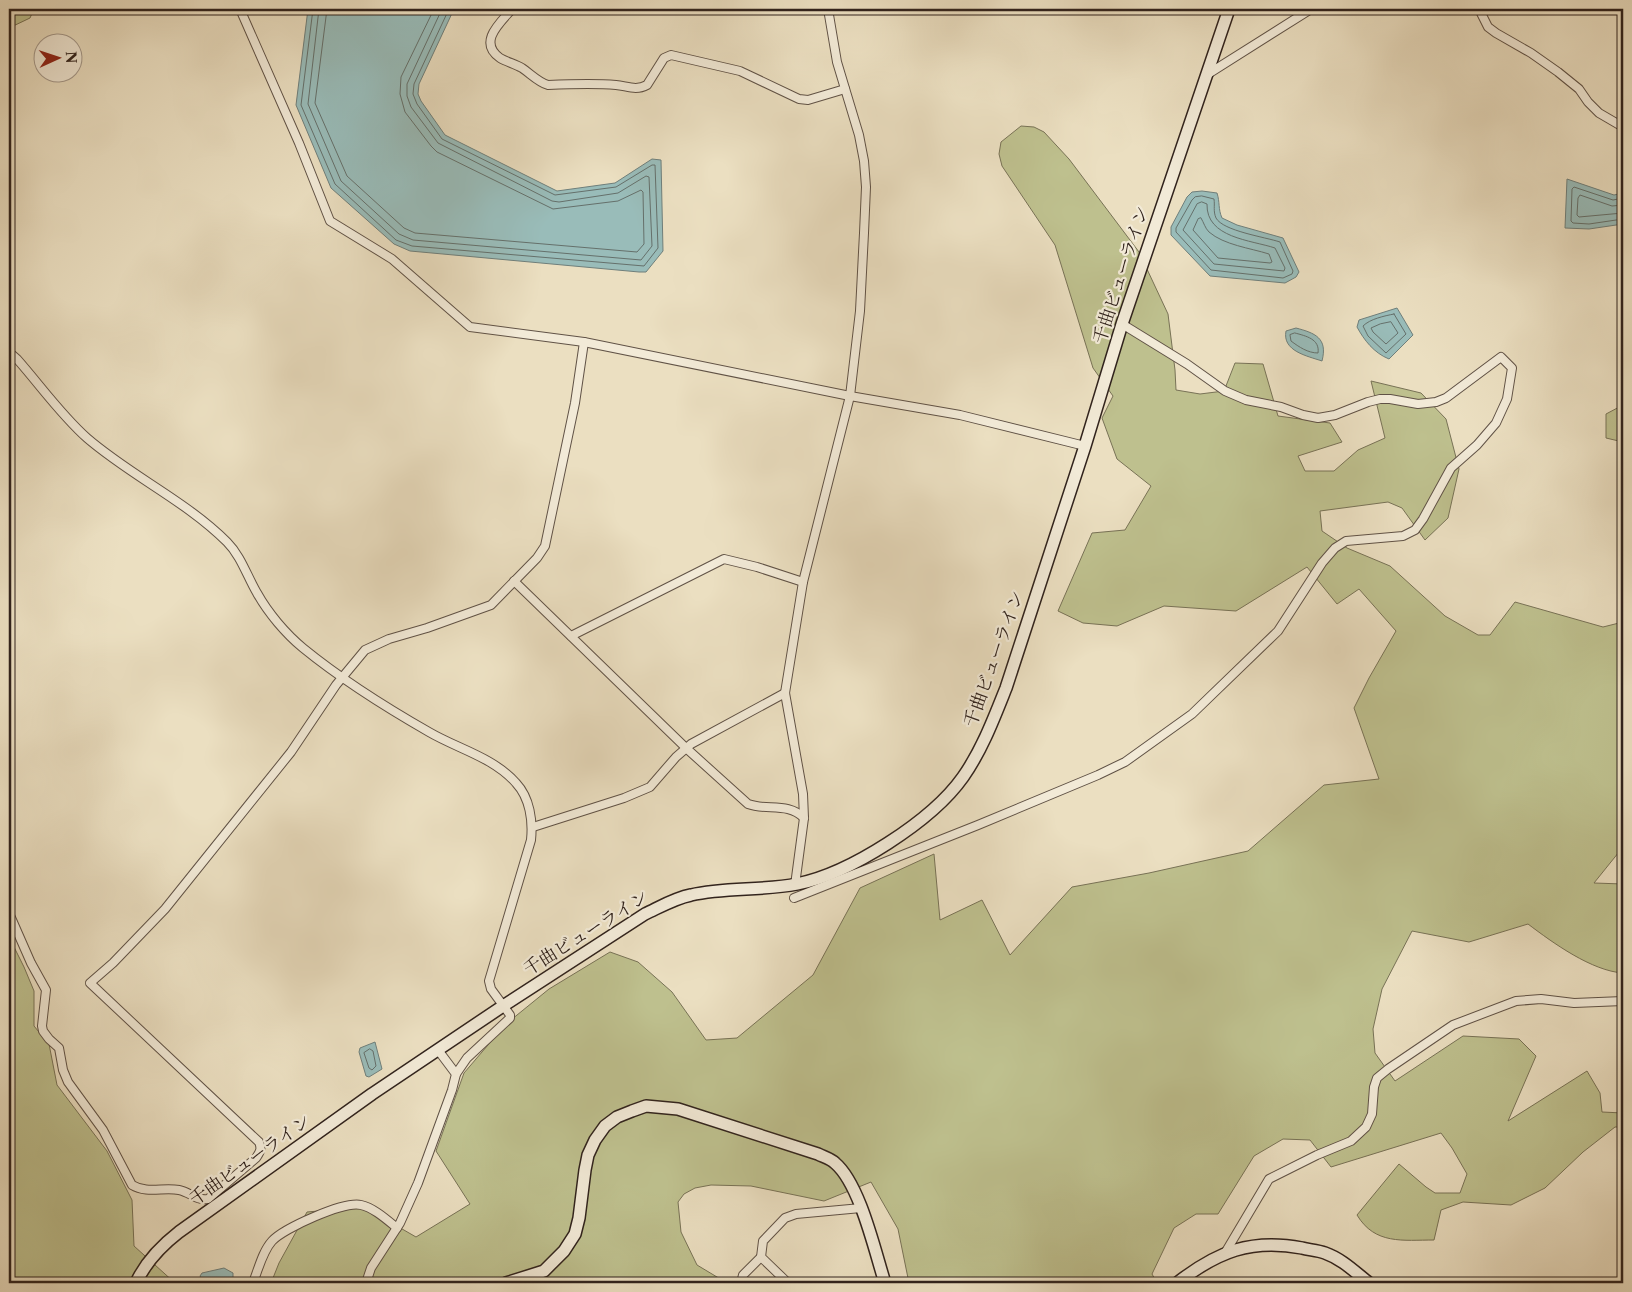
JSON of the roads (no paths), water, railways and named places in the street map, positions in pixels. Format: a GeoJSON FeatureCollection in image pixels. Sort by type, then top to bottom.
{"type":"FeatureCollection","features":[{"type":"Feature","properties":{"kind":"street"},"geometry":{"type":"LineString","coordinates":[[240,9],[299,143],[330,221],[392,260],[470,327],[584,342],[850,396],[960,416],[1085,446]]}},
{"type":"Feature","properties":{"kind":"street"},"geometry":{"type":"LineString","coordinates":[[512,9],[492,33],[491,45],[502,59],[523,69],[542,83],[548,85],[617,85],[643,88],[647,85],[664,58],[671,55],[731,68],[800,99],[808,100],[845,89]]}},
{"type":"Feature","properties":{"kind":"street"},"geometry":{"type":"LineString","coordinates":[[795,885],[804,818],[803,794],[785,694],[803,582],[850,396],[860,311],[866,187],[864,161],[837,62],[828,9]]}},
{"type":"Feature","properties":{"kind":"street","name":"千曲ビューライン"},"geometry":{"type":"LineString","coordinates":[[136,1283],[151,1258],[167,1241],[179,1232],[372,1094],[645,914],[667,903],[690,895],[795,885],[813,880],[867,856],[912,827],[949,794],[963,776],[993,722],[1006,688],[1085,446],[1122,324],[1229,9]]}},
{"type":"Feature","properties":{"kind":"street"},"geometry":{"type":"LineString","coordinates":[[1208,74],[1311,9]]}},
{"type":"Feature","properties":{"kind":"street"},"geometry":{"type":"LineString","coordinates":[[1479,9],[1488,27],[1558,72],[1579,89],[1599,113],[1623,127]]}},
{"type":"Feature","properties":{"kind":"street"},"geometry":{"type":"LineString","coordinates":[[794,898],[1098,775],[1125,762],[1192,714],[1278,631],[1322,563],[1335,548],[1346,541],[1403,536],[1415,530],[1451,468],[1477,445],[1496,423],[1507,398],[1512,368],[1501,357],[1446,398],[1436,402],[1418,404],[1390,398],[1380,399],[1335,415],[1318,418],[1302,415],[1281,407],[1246,400],[1225,391],[1188,364],[1122,324]]}},
{"type":"Feature","properties":{"kind":"street"},"geometry":{"type":"LineString","coordinates":[[9,913],[31,963],[46,990],[43,1031],[59,1048],[63,1070],[68,1082],[103,1130],[132,1185],[138,1188],[158,1191],[178,1189],[198,1199],[208,1199],[256,1158],[261,1147],[259,1142],[90,983],[113,963],[165,909],[291,752],[336,685],[365,650],[371,646],[427,628],[491,604],[537,558],[545,546],[575,403],[584,342]]}},
{"type":"Feature","properties":{"kind":"street"},"geometry":{"type":"LineString","coordinates":[[9,352],[86,437],[218,534],[238,555],[257,594],[278,622],[302,648],[430,733],[466,749],[495,766],[518,785],[526,801],[533,827],[527,856],[489,981],[491,989],[510,1013],[510,1018],[467,1058],[456,1074],[418,1183],[397,1228],[371,1268],[366,1283]]}},
{"type":"Feature","properties":{"kind":"street"},"geometry":{"type":"LineString","coordinates":[[571,636],[724,560],[757,567],[803,582]]}},
{"type":"Feature","properties":{"kind":"street"},"geometry":{"type":"LineString","coordinates":[[514,581],[686,748],[748,804],[778,807],[799,814],[804,818]]}},
{"type":"Feature","properties":{"kind":"street"},"geometry":{"type":"LineString","coordinates":[[533,827],[624,798],[650,787],[686,748],[785,694]]}},
{"type":"Feature","properties":{"kind":"street"},"geometry":{"type":"LineString","coordinates":[[1225,1253],[1269,1180],[1317,1155],[1351,1141],[1366,1127],[1372,1114],[1374,1087],[1377,1078],[1453,1025],[1516,1001],[1540,1000],[1574,1003],[1623,1001]]}},
{"type":"Feature","properties":{"kind":"street"},"geometry":{"type":"LineString","coordinates":[[438,1050],[456,1074]]}},
{"type":"Feature","properties":{"kind":"street"},"geometry":{"type":"LineString","coordinates":[[506,1283],[544,1271],[564,1251],[575,1234],[579,1218],[584,1170],[594,1140],[604,1126],[617,1117],[646,1106],[678,1109],[818,1154],[835,1163],[844,1173],[861,1208],[885,1283]]}},
{"type":"Feature","properties":{"kind":"street"},"geometry":{"type":"LineString","coordinates":[[250,1283],[254,1280],[267,1248],[278,1236],[286,1230],[339,1207],[358,1204],[367,1207],[397,1228]]}},
{"type":"Feature","properties":{"kind":"street"},"geometry":{"type":"LineString","coordinates":[[741,1283],[743,1275],[761,1257],[763,1241],[784,1218],[796,1214],[861,1208]]}},
{"type":"Feature","properties":{"kind":"street"},"geometry":{"type":"LineString","coordinates":[[1177,1283],[1225,1253],[1255,1245],[1284,1245],[1325,1253],[1346,1264],[1369,1283]]}},
{"type":"Feature","properties":{"kind":"street"},"geometry":{"type":"LineString","coordinates":[[761,1257],[788,1283]]}},
{"type":"Feature","properties":{"kind":"water"},"geometry":{"type":"Polygon","coordinates":[[[308,9],[454,9],[419,84],[418,94],[445,135],[557,191],[615,183],[652,159],[661,160],[663,251],[646,272],[639,272],[410,251],[394,244],[331,188],[296,105],[308,9]]]}},
{"type":"Feature","properties":{"kind":"water"},"geometry":{"type":"Polygon","coordinates":[[[1567,179],[1614,195],[1623,193],[1623,224],[1589,229],[1565,228],[1567,179]]]}},
{"type":"Feature","properties":{"kind":"water"},"geometry":{"type":"Polygon","coordinates":[[[1192,192],[1217,193],[1222,218],[1237,225],[1283,238],[1299,272],[1296,277],[1285,283],[1210,276],[1171,235],[1171,227],[1187,197],[1192,192]]]}},
{"type":"Feature","properties":{"kind":"water"},"geometry":{"type":"Polygon","coordinates":[[[1397,308],[1413,335],[1389,359],[1370,346],[1357,327],[1359,320],[1397,308]]]}},
{"type":"Feature","properties":{"kind":"water"},"geometry":{"type":"Polygon","coordinates":[[[1296,328],[1309,332],[1318,338],[1323,347],[1322,361],[1297,352],[1288,343],[1286,331],[1296,328]]]}},
{"type":"Feature","properties":{"kind":"water"},"geometry":{"type":"Polygon","coordinates":[[[375,1042],[382,1069],[369,1077],[366,1076],[359,1052],[360,1048],[375,1042]]]}},
{"type":"Feature","properties":{"kind":"water"},"geometry":{"type":"Polygon","coordinates":[[[224,1268],[233,1273],[233,1281],[210,1283],[200,1276],[202,1273],[224,1268]]]}}]}
